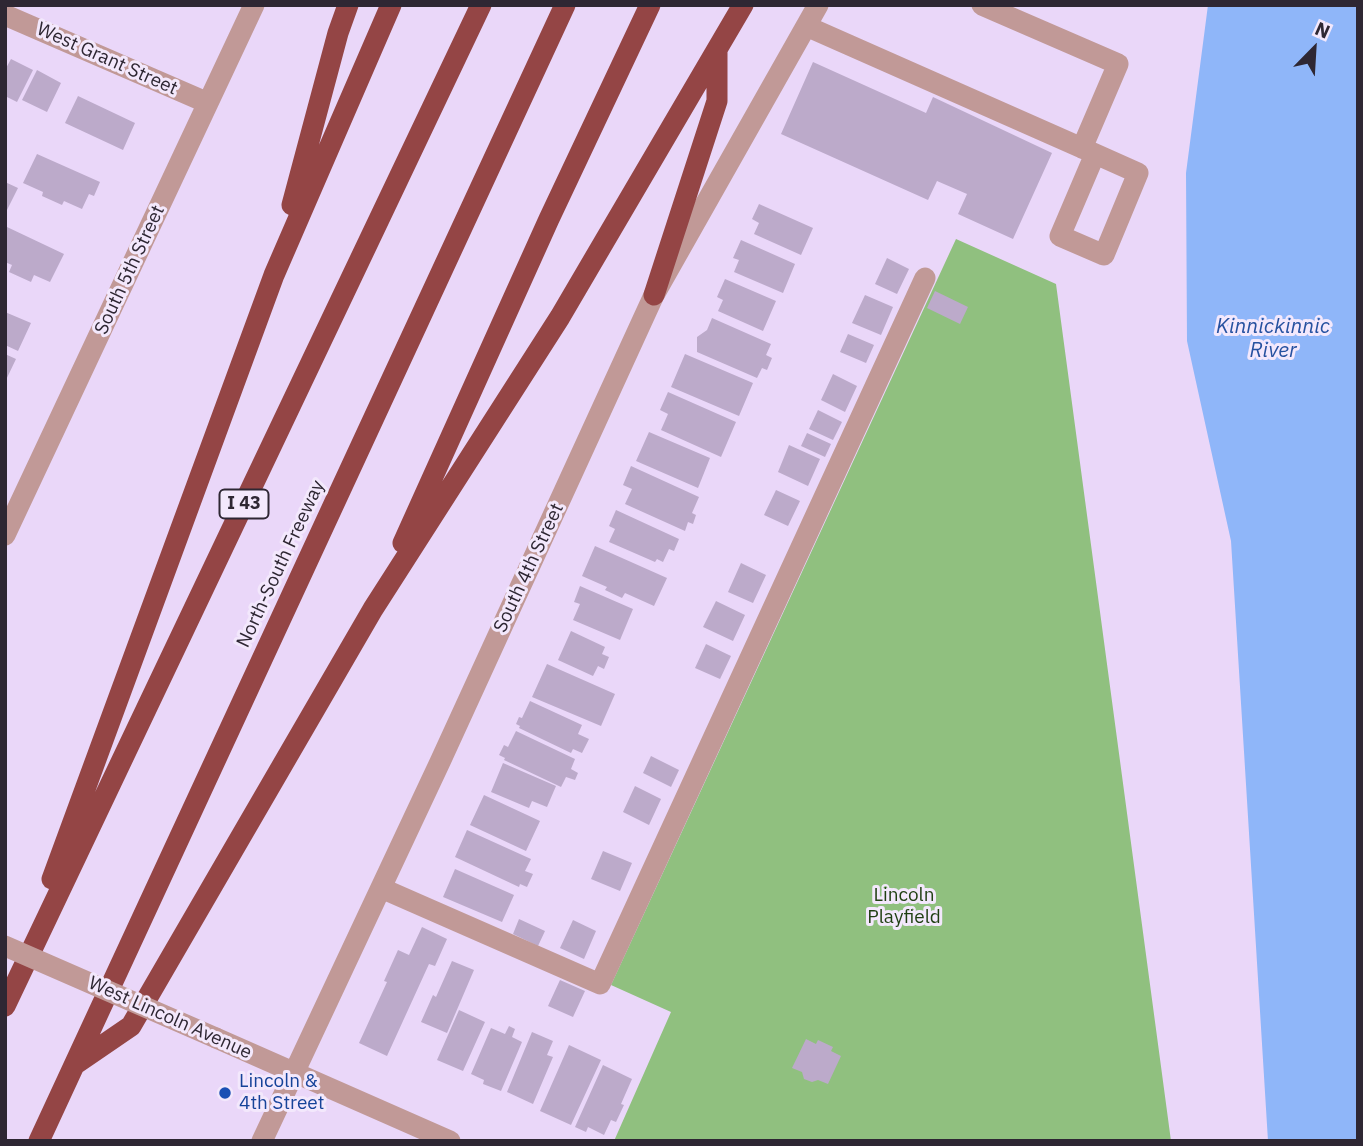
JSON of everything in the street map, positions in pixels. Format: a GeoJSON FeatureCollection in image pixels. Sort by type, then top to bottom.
{"type":"FeatureCollection","features":[{"type":"Feature","properties":{"kind":"highway"},"geometry":{"type":"LineString","coordinates":[[274,275],[338,33],[348,5]]}},
{"type":"Feature","properties":{"kind":"highway"},"geometry":{"type":"LineString","coordinates":[[6,1004],[274,275],[391,5]]}},
{"type":"Feature","properties":{"kind":"highway","name":"I 43"},"geometry":{"type":"LineString","coordinates":[[6,1004],[481,5]]}},
{"type":"Feature","properties":{"kind":"highway","name":"North-South Freeway"},"geometry":{"type":"LineString","coordinates":[[39,1141],[565,5]]}},
{"type":"Feature","properties":{"kind":"highway"},"geometry":{"type":"LineString","coordinates":[[373,609],[549,219],[650,5]]}},
{"type":"Feature","properties":{"kind":"highway"},"geometry":{"type":"LineString","coordinates":[[74,1065],[131,1026],[373,609],[561,317],[742,8]]}},
{"type":"Feature","properties":{"kind":"highway"},"geometry":{"type":"LineString","coordinates":[[654,295],[717,101],[717,51]]}},
{"type":"Feature","properties":{"kind":"street","name":"South 5th Street"},"geometry":{"type":"LineString","coordinates":[[5,535],[254,5]]}},
{"type":"Feature","properties":{"kind":"street","name":"South 4th Street"},"geometry":{"type":"LineString","coordinates":[[262,1141],[654,295],[818,5]]}},
{"type":"Feature","properties":{"kind":"street"},"geometry":{"type":"LineString","coordinates":[[806,26],[1088,151],[1138,173],[1104,255],[1060,236],[1088,151],[1118,64],[982,5]]}},
{"type":"Feature","properties":{"kind":"street","name":"West Grant Street"},"geometry":{"type":"LineString","coordinates":[[5,15],[208,103]]}},
{"type":"Feature","properties":{"kind":"street"},"geometry":{"type":"LineString","coordinates":[[381,888],[600,984],[925,278]]}},
{"type":"Feature","properties":{"kind":"street","name":"West Lincoln Avenue"},"geometry":{"type":"LineString","coordinates":[[5,946],[450,1141]]}},
{"type":"Feature","properties":{"kind":"green space","name":"Lincoln Playfield"},"geometry":{"type":"Polygon","coordinates":[[[956,239],[1056,284],[1171,1141],[614,1141],[671,1012],[611,985],[956,239]]]}},
{"type":"Feature","properties":{"kind":"water","name":"Kinnickinnic River"},"geometry":{"type":"Polygon","coordinates":[[[1208,5],[1358,5],[1358,1141],[1268,1141],[1231,541],[1187,341],[1186,173],[1208,5]]]}},
{"type":"Feature","properties":{"kind":"building"},"geometry":{"type":"Polygon","coordinates":[[[11,59],[33,70],[17,102],[5,96],[5,70],[11,59]]]}},
{"type":"Feature","properties":{"kind":"building"},"geometry":{"type":"Polygon","coordinates":[[[813,62],[926,113],[933,97],[1052,153],[1013,239],[958,214],[967,194],[937,181],[928,200],[781,134],[813,62]]]}},
{"type":"Feature","properties":{"kind":"building"},"geometry":{"type":"Polygon","coordinates":[[[37,70],[61,83],[47,112],[22,100],[37,70]]]}},
{"type":"Feature","properties":{"kind":"building"},"geometry":{"type":"Polygon","coordinates":[[[78,96],[135,123],[123,150],[65,123],[78,96]]]}},
{"type":"Feature","properties":{"kind":"building"},"geometry":{"type":"Polygon","coordinates":[[[37,154],[100,182],[94,196],[89,194],[82,209],[64,201],[62,205],[23,183],[37,154]]]}},
{"type":"Feature","properties":{"kind":"building"},"geometry":{"type":"Polygon","coordinates":[[[5,182],[18,188],[5,214],[5,182]]]}},
{"type":"Feature","properties":{"kind":"building"},"geometry":{"type":"Polygon","coordinates":[[[759,204],[813,228],[801,255],[754,234],[759,223],[752,219],[759,204]]]}},
{"type":"Feature","properties":{"kind":"building"},"geometry":{"type":"Polygon","coordinates":[[[7,227],[64,254],[50,282],[34,275],[31,282],[9,272],[12,265],[5,262],[7,227]]]}},
{"type":"Feature","properties":{"kind":"building"},"geometry":{"type":"Polygon","coordinates":[[[741,240],[795,264],[783,293],[734,272],[739,260],[733,258],[741,240]]]}},
{"type":"Feature","properties":{"kind":"building"},"geometry":{"type":"Polygon","coordinates":[[[887,258],[909,269],[897,294],[875,284],[887,258]]]}},
{"type":"Feature","properties":{"kind":"building"},"geometry":{"type":"Polygon","coordinates":[[[725,279],[776,301],[763,331],[718,311],[723,300],[717,297],[725,279]]]}},
{"type":"Feature","properties":{"kind":"building"},"geometry":{"type":"Polygon","coordinates":[[[935,291],[968,307],[960,324],[927,308],[935,291]]]}},
{"type":"Feature","properties":{"kind":"building"},"geometry":{"type":"Polygon","coordinates":[[[865,295],[893,307],[881,335],[852,323],[865,295]]]}},
{"type":"Feature","properties":{"kind":"building"},"geometry":{"type":"Polygon","coordinates":[[[5,312],[31,323],[18,351],[5,345],[5,312]]]}},
{"type":"Feature","properties":{"kind":"building"},"geometry":{"type":"Polygon","coordinates":[[[712,318],[771,344],[766,355],[772,358],[767,370],[762,368],[757,378],[697,352],[697,337],[707,330],[712,318]]]}},
{"type":"Feature","properties":{"kind":"building"},"geometry":{"type":"Polygon","coordinates":[[[848,334],[874,345],[866,363],[840,352],[848,334]]]}},
{"type":"Feature","properties":{"kind":"building"},"geometry":{"type":"Polygon","coordinates":[[[5,354],[16,359],[5,382],[5,354]]]}},
{"type":"Feature","properties":{"kind":"building"},"geometry":{"type":"Polygon","coordinates":[[[685,354],[753,383],[739,416],[671,387],[685,354]]]}},
{"type":"Feature","properties":{"kind":"building"},"geometry":{"type":"Polygon","coordinates":[[[833,374],[857,386],[845,412],[821,400],[833,374]]]}},
{"type":"Feature","properties":{"kind":"building"},"geometry":{"type":"Polygon","coordinates":[[[668,392],[736,422],[721,457],[661,430],[668,414],[660,410],[668,392]]]}},
{"type":"Feature","properties":{"kind":"building"},"geometry":{"type":"Polygon","coordinates":[[[818,410],[842,422],[833,440],[809,429],[818,410]]]}},
{"type":"Feature","properties":{"kind":"building"},"geometry":{"type":"Polygon","coordinates":[[[649,432],[710,458],[698,488],[636,461],[649,432]]]}},
{"type":"Feature","properties":{"kind":"building"},"geometry":{"type":"Polygon","coordinates":[[[807,433],[831,444],[825,457],[801,446],[807,433]]]}},
{"type":"Feature","properties":{"kind":"building"},"geometry":{"type":"Polygon","coordinates":[[[789,445],[820,459],[808,486],[778,472],[789,445]]]}},
{"type":"Feature","properties":{"kind":"building"},"geometry":{"type":"Polygon","coordinates":[[[631,466],[699,497],[692,513],[696,515],[693,524],[688,522],[685,531],[625,504],[632,489],[623,485],[631,466]]]}},
{"type":"Feature","properties":{"kind":"building"},"geometry":{"type":"Polygon","coordinates":[[[776,490],[800,501],[788,526],[764,515],[776,490]]]}},
{"type":"Feature","properties":{"kind":"building"},"geometry":{"type":"Polygon","coordinates":[[[616,510],[679,539],[674,551],[669,549],[663,562],[657,559],[655,562],[609,542],[615,529],[609,526],[616,510]]]}},
{"type":"Feature","properties":{"kind":"building"},"geometry":{"type":"Polygon","coordinates":[[[595,546],[667,578],[654,606],[625,593],[622,598],[605,590],[607,587],[582,576],[595,546]]]}},
{"type":"Feature","properties":{"kind":"building"},"geometry":{"type":"Polygon","coordinates":[[[741,563],[766,575],[753,603],[728,592],[741,563]]]}},
{"type":"Feature","properties":{"kind":"building"},"geometry":{"type":"Polygon","coordinates":[[[580,586],[633,609],[620,640],[573,620],[580,604],[574,602],[580,586]]]}},
{"type":"Feature","properties":{"kind":"building"},"geometry":{"type":"Polygon","coordinates":[[[716,601],[745,615],[733,641],[703,627],[716,601]]]}},
{"type":"Feature","properties":{"kind":"building"},"geometry":{"type":"Polygon","coordinates":[[[571,631],[605,647],[602,654],[609,657],[604,669],[598,666],[593,676],[558,660],[571,631]]]}},
{"type":"Feature","properties":{"kind":"building"},"geometry":{"type":"Polygon","coordinates":[[[706,644],[731,656],[720,679],[695,668],[706,644]]]}},
{"type":"Feature","properties":{"kind":"building"},"geometry":{"type":"Polygon","coordinates":[[[547,664],[615,694],[601,726],[532,697],[547,664]]]}},
{"type":"Feature","properties":{"kind":"building"},"geometry":{"type":"Polygon","coordinates":[[[530,701],[582,725],[578,734],[589,739],[582,753],[573,749],[571,753],[519,728],[516,724],[530,701]]]}},
{"type":"Feature","properties":{"kind":"building"},"geometry":{"type":"Polygon","coordinates":[[[516,731],[575,759],[571,769],[578,773],[575,780],[566,777],[561,787],[504,760],[505,758],[499,755],[504,745],[508,747],[516,731]]]}},
{"type":"Feature","properties":{"kind":"building"},"geometry":{"type":"Polygon","coordinates":[[[651,756],[679,770],[671,787],[643,773],[651,756]]]}},
{"type":"Feature","properties":{"kind":"building"},"geometry":{"type":"Polygon","coordinates":[[[503,763],[556,786],[547,807],[532,801],[529,808],[491,792],[503,763]]]}},
{"type":"Feature","properties":{"kind":"building"},"geometry":{"type":"Polygon","coordinates":[[[635,786],[661,799],[649,825],[623,812],[635,786]]]}},
{"type":"Feature","properties":{"kind":"building"},"geometry":{"type":"Polygon","coordinates":[[[484,795],[540,821],[526,851],[470,825],[484,795]]]}},
{"type":"Feature","properties":{"kind":"building"},"geometry":{"type":"Polygon","coordinates":[[[467,830],[531,859],[525,871],[533,874],[527,887],[520,884],[519,887],[455,857],[467,830]]]}},
{"type":"Feature","properties":{"kind":"building"},"geometry":{"type":"Polygon","coordinates":[[[603,851],[632,863],[620,891],[591,879],[603,851]]]}},
{"type":"Feature","properties":{"kind":"building"},"geometry":{"type":"Polygon","coordinates":[[[455,869],[514,895],[502,922],[443,897],[455,869]]]}},
{"type":"Feature","properties":{"kind":"building"},"geometry":{"type":"Polygon","coordinates":[[[519,919],[545,931],[538,946],[513,934],[519,919]]]}},
{"type":"Feature","properties":{"kind":"building"},"geometry":{"type":"Polygon","coordinates":[[[573,920],[596,931],[584,959],[560,948],[573,920]]]}},
{"type":"Feature","properties":{"kind":"building"},"geometry":{"type":"Polygon","coordinates":[[[422,927],[447,939],[435,966],[429,964],[387,1056],[359,1043],[387,982],[384,981],[398,950],[409,955],[422,927]]]}},
{"type":"Feature","properties":{"kind":"building"},"geometry":{"type":"Polygon","coordinates":[[[452,961],[474,970],[447,1033],[421,1022],[452,961]]]}},
{"type":"Feature","properties":{"kind":"building"},"geometry":{"type":"Polygon","coordinates":[[[560,980],[585,991],[573,1017],[548,1006],[560,980]]]}},
{"type":"Feature","properties":{"kind":"building"},"geometry":{"type":"Polygon","coordinates":[[[459,1010],[485,1022],[463,1071],[437,1060],[459,1010]]]}},
{"type":"Feature","properties":{"kind":"building"},"geometry":{"type":"Polygon","coordinates":[[[509,1026],[515,1029],[512,1037],[522,1042],[501,1091],[483,1084],[484,1080],[471,1074],[491,1028],[505,1034],[509,1026]]]}},
{"type":"Feature","properties":{"kind":"building"},"geometry":{"type":"Polygon","coordinates":[[[532,1032],[553,1041],[547,1055],[553,1057],[533,1104],[507,1092],[532,1032]]]}},
{"type":"Feature","properties":{"kind":"building"},"geometry":{"type":"Polygon","coordinates":[[[806,1039],[816,1044],[818,1040],[833,1047],[831,1051],[841,1056],[828,1084],[804,1079],[802,1072],[792,1068],[806,1039]]]}},
{"type":"Feature","properties":{"kind":"building"},"geometry":{"type":"Polygon","coordinates":[[[569,1045],[601,1060],[571,1125],[540,1111],[569,1045]]]}},
{"type":"Feature","properties":{"kind":"building"},"geometry":{"type":"Polygon","coordinates":[[[603,1065],[632,1079],[616,1122],[611,1120],[604,1135],[588,1127],[586,1132],[575,1127],[603,1065]]]}},
{"type":"Feature","properties":{"kind":"place","name":"Lincoln & 4th Street"},"geometry":{"type":"Point","coordinates":[225,1093]}}]}
